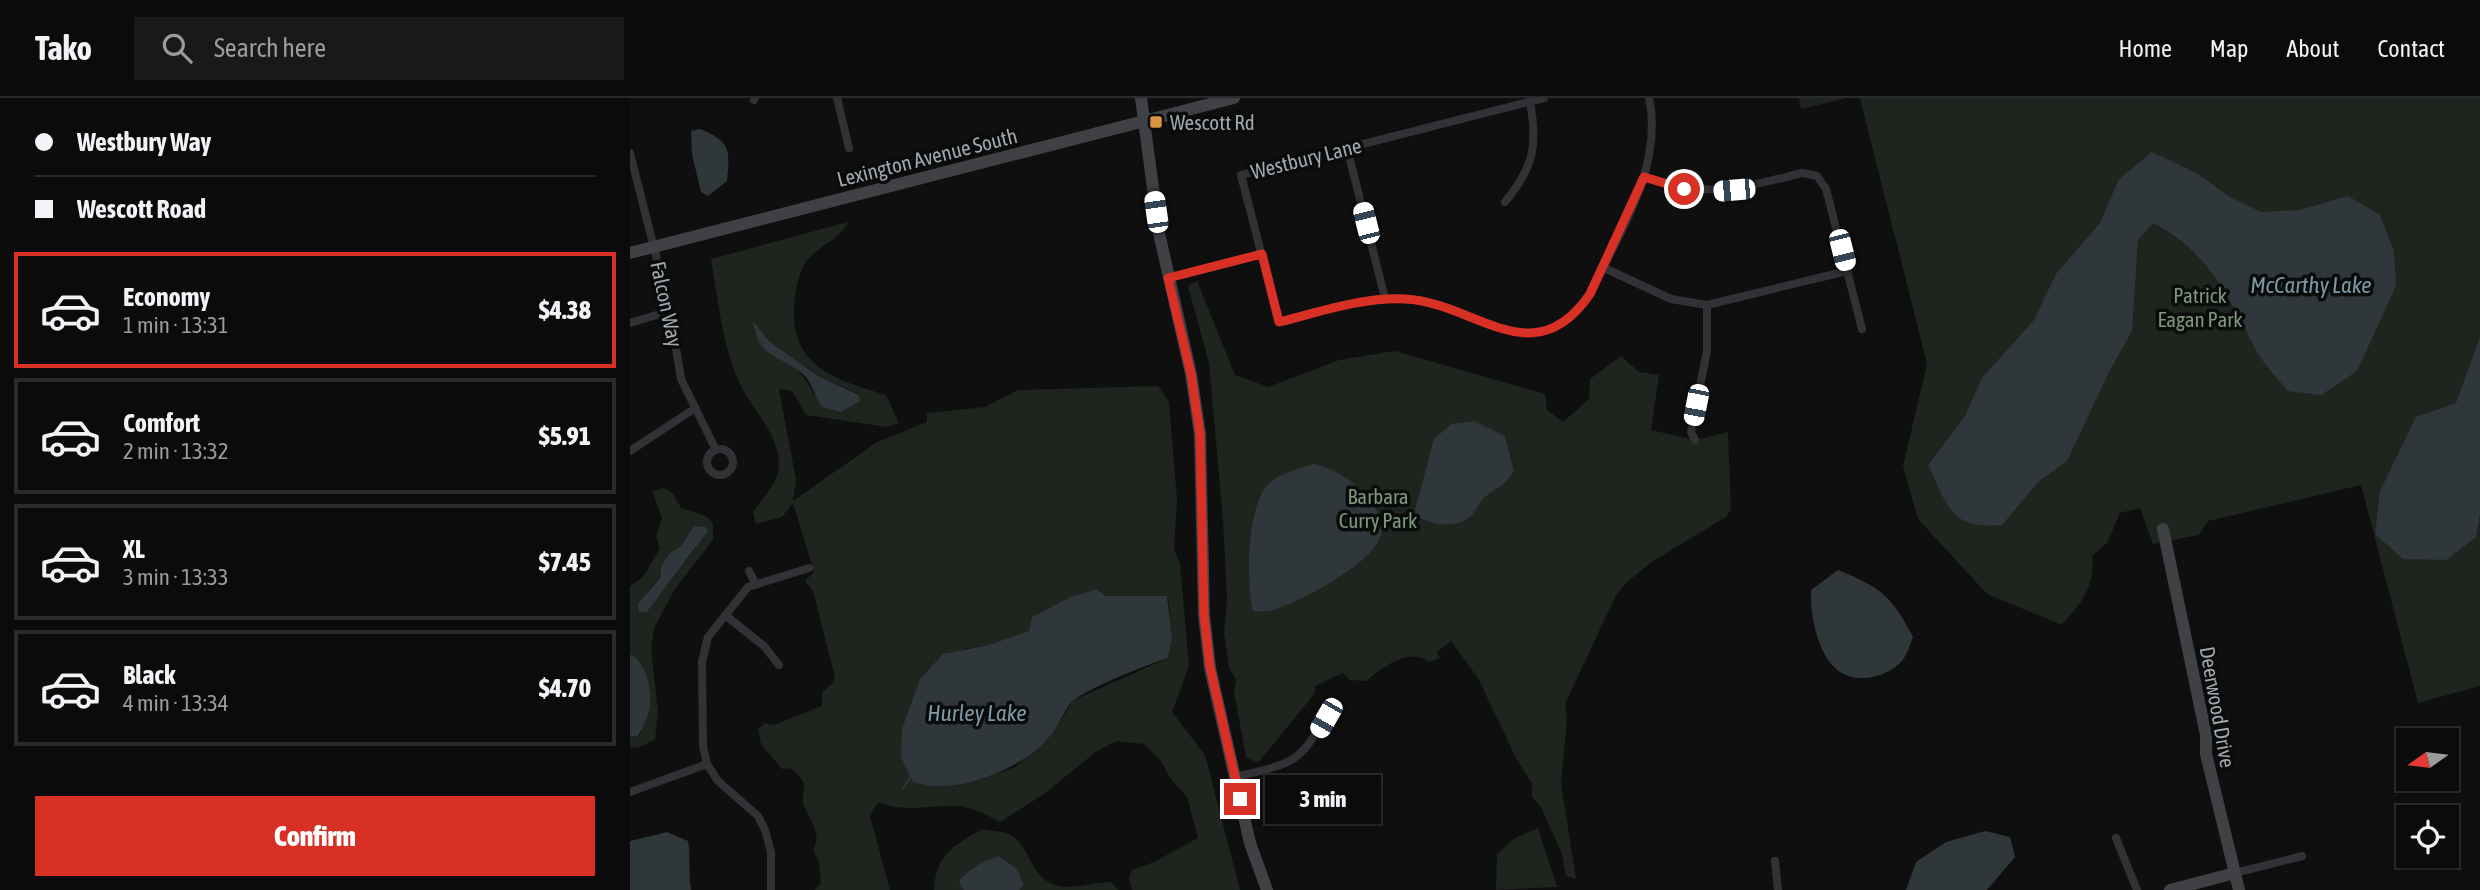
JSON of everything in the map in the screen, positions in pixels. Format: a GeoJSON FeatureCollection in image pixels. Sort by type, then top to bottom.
{"type":"FeatureCollection","features":[{"type":"Feature","properties":{"kind":"street"},"geometry":{"type":"LineString","coordinates":[[836,98],[849,148]]}},
{"type":"Feature","properties":{"kind":"street"},"geometry":{"type":"LineString","coordinates":[[1141,98],[1168,278],[1191,374],[1200,434],[1204,615],[1210,667],[1250,843],[1266,890]]}},
{"type":"Feature","properties":{"kind":"street","name":"Lexington Avenue South"},"geometry":{"type":"LineString","coordinates":[[630,253],[1234,98]]}},
{"type":"Feature","properties":{"kind":"street","name":"Westbury Lane"},"geometry":{"type":"LineString","coordinates":[[1262,254],[1241,174],[1544,98]]}},
{"type":"Feature","properties":{"kind":"street"},"geometry":{"type":"LineString","coordinates":[[1168,278],[1262,254],[1279,322],[1385,298],[1429,303],[1504,331],[1526,334],[1544,331],[1562,324],[1578,311],[1644,177],[1651,125],[1648,98]]}},
{"type":"Feature","properties":{"kind":"street"},"geometry":{"type":"LineString","coordinates":[[1506,202],[1521,183],[1531,163],[1536,133],[1530,102]]}},
{"type":"Feature","properties":{"kind":"street"},"geometry":{"type":"LineString","coordinates":[[1347,148],[1385,298]]}},
{"type":"Feature","properties":{"kind":"street","name":"Falcon Way"},"geometry":{"type":"LineString","coordinates":[[630,153],[670,311],[681,379],[716,450]]}},
{"type":"Feature","properties":{"kind":"street"},"geometry":{"type":"LineString","coordinates":[[1644,177],[1684,189],[1713,192],[1734,190],[1802,173],[1816,176],[1826,189],[1862,329]]}},
{"type":"Feature","properties":{"kind":"street"},"geometry":{"type":"LineString","coordinates":[[1602,267],[1671,299],[1707,305],[1847,271]]}},
{"type":"Feature","properties":{"kind":"street"},"geometry":{"type":"LineString","coordinates":[[1695,440],[1691,432],[1707,351],[1707,305]]}},
{"type":"Feature","properties":{"kind":"street"},"geometry":{"type":"LineString","coordinates":[[630,323],[670,311]]}},
{"type":"Feature","properties":{"kind":"street"},"geometry":{"type":"LineString","coordinates":[[630,451],[694,409]]}},
{"type":"Feature","properties":{"kind":"street","name":"Deerwood Drive"},"geometry":{"type":"LineString","coordinates":[[2164,529],[2206,735],[2206,754],[2239,890]]}},
{"type":"Feature","properties":{"kind":"street"},"geometry":{"type":"LineString","coordinates":[[771,890],[771,852],[758,816],[718,782],[707,764],[703,746],[702,662],[708,637],[738,596],[755,583],[809,568]]}},
{"type":"Feature","properties":{"kind":"street"},"geometry":{"type":"LineString","coordinates":[[749,571],[755,583]]}},
{"type":"Feature","properties":{"kind":"street"},"geometry":{"type":"LineString","coordinates":[[725,615],[764,646],[779,665]]}},
{"type":"Feature","properties":{"kind":"street"},"geometry":{"type":"LineString","coordinates":[[1235,777],[1284,765],[1298,757],[1309,747],[1334,705]]}},
{"type":"Feature","properties":{"kind":"street"},"geometry":{"type":"LineString","coordinates":[[630,792],[707,764]]}},
{"type":"Feature","properties":{"kind":"street"},"geometry":{"type":"LineString","coordinates":[[2116,838],[2137,890]]}},
{"type":"Feature","properties":{"kind":"street"},"geometry":{"type":"LineString","coordinates":[[2170,890],[2302,856]]}},
{"type":"Feature","properties":{"kind":"street"},"geometry":{"type":"LineString","coordinates":[[1775,861],[1779,890]]}},
{"type":"Feature","properties":{"kind":"green space"},"geometry":{"type":"Polygon","coordinates":[[[1799,98],[1846,98],[1801,109],[1799,98]]]}},
{"type":"Feature","properties":{"kind":"green space","name":"Patrick Eagan Park"},"geometry":{"type":"Polygon","coordinates":[[[1860,98],[2480,98],[2480,686],[2418,703],[2361,485],[2208,521],[2199,535],[2153,544],[2140,508],[2120,513],[2107,543],[2092,556],[2091,577],[2086,594],[2062,625],[1987,594],[1918,519],[1903,466],[1927,364],[1860,98]]]}},
{"type":"Feature","properties":{"kind":"green space"},"geometry":{"type":"Polygon","coordinates":[[[848,222],[840,233],[810,257],[803,267],[795,297],[795,329],[801,345],[822,369],[852,384],[886,395],[899,423],[887,427],[806,415],[792,391],[779,389],[796,480],[793,501],[877,442],[927,422],[927,413],[985,407],[1018,390],[1158,386],[1169,402],[1177,500],[1174,550],[1180,563],[1189,666],[1172,712],[1205,755],[1240,890],[1132,890],[1129,877],[1132,870],[1154,862],[1198,838],[1187,797],[1170,778],[1161,761],[1144,744],[1117,741],[1097,751],[1044,794],[1000,822],[960,806],[907,808],[878,802],[870,816],[890,890],[815,890],[821,883],[819,862],[813,850],[816,833],[803,802],[804,785],[790,768],[782,769],[761,744],[758,729],[765,723],[774,725],[822,706],[822,692],[832,684],[835,677],[813,591],[805,581],[814,572],[793,503],[782,517],[756,524],[753,512],[776,479],[778,454],[770,432],[743,390],[733,366],[721,320],[711,259],[848,222]],[[754,322],[754,333],[796,369],[814,394],[859,394],[816,375],[769,341],[754,322]],[[1097,589],[1070,597],[1032,617],[1029,631],[989,645],[966,648],[922,785],[982,779],[1015,767],[1050,736],[1074,700],[1168,658],[1172,639],[1168,597],[1105,596],[1097,589]]]}},
{"type":"Feature","properties":{"kind":"green space","name":"Barbara Curry Park"},"geometry":{"type":"Polygon","coordinates":[[[1197,281],[1235,375],[1268,387],[1339,360],[1395,351],[1545,394],[1547,410],[1563,422],[1589,399],[1590,379],[1621,356],[1639,372],[1659,375],[1651,430],[1695,440],[1728,432],[1731,509],[1726,517],[1653,561],[1626,583],[1616,595],[1565,704],[1567,719],[1561,783],[1576,879],[1566,876],[1562,854],[1541,807],[1532,797],[1532,784],[1516,758],[1478,678],[1451,641],[1437,652],[1440,658],[1429,662],[1413,656],[1388,665],[1366,681],[1350,680],[1343,673],[1315,686],[1315,693],[1258,763],[1246,757],[1234,692],[1236,680],[1229,667],[1224,632],[1227,600],[1223,520],[1209,363],[1188,286],[1197,281]]]}},
{"type":"Feature","properties":{"kind":"green space"},"geometry":{"type":"Polygon","coordinates":[[[664,488],[673,494],[681,508],[706,516],[713,523],[713,540],[675,589],[654,628],[651,649],[658,711],[655,739],[638,748],[630,747],[630,736],[639,736],[649,714],[633,654],[630,654],[630,586],[643,577],[660,548],[656,536],[662,518],[652,491],[664,488]],[[688,534],[680,547],[670,554],[661,566],[660,577],[638,603],[647,612],[696,548],[688,534]]]}},
{"type":"Feature","properties":{"kind":"green space"},"geometry":{"type":"Polygon","coordinates":[[[1538,828],[1557,887],[1496,890],[1497,854],[1515,838],[1538,828]]]}},
{"type":"Feature","properties":{"kind":"green space"},"geometry":{"type":"Polygon","coordinates":[[[982,829],[1006,833],[1017,840],[1038,873],[1054,885],[1072,887],[1111,882],[1118,890],[1019,890],[1024,885],[998,856],[977,865],[960,880],[964,890],[934,890],[935,878],[942,860],[955,847],[982,829]]]}},
{"type":"Feature","properties":{"kind":"water"},"geometry":{"type":"Polygon","coordinates":[[[700,129],[718,138],[728,154],[727,181],[708,196],[701,192],[692,154],[691,131],[700,129]]]}},
{"type":"Feature","properties":{"kind":"water","name":"McCarthy Lake"},"geometry":{"type":"Polygon","coordinates":[[[2152,152],[2198,174],[2230,197],[2261,212],[2300,210],[2348,196],[2380,215],[2394,251],[2396,286],[2357,371],[2321,395],[2288,391],[2260,357],[2227,296],[2204,263],[2173,235],[2153,223],[2138,240],[2132,331],[2109,372],[2067,461],[2038,482],[2002,525],[1971,524],[1961,519],[1946,503],[1928,465],[1965,416],[1982,378],[2034,320],[2056,274],[2100,223],[2119,179],[2152,152]]]}},
{"type":"Feature","properties":{"kind":"water"},"geometry":{"type":"Polygon","coordinates":[[[753,321],[769,341],[816,375],[859,395],[860,401],[841,412],[822,407],[803,374],[771,354],[759,342],[753,321]]]}},
{"type":"Feature","properties":{"kind":"water"},"geometry":{"type":"Polygon","coordinates":[[[2480,337],[2480,514],[2476,537],[2446,560],[2403,559],[2375,534],[2380,491],[2416,417],[2456,403],[2480,337]]]}},
{"type":"Feature","properties":{"kind":"water"},"geometry":{"type":"Polygon","coordinates":[[[1474,421],[1505,436],[1514,471],[1503,484],[1483,499],[1470,517],[1461,522],[1433,523],[1414,514],[1434,439],[1451,424],[1474,421]]]}},
{"type":"Feature","properties":{"kind":"water"},"geometry":{"type":"Polygon","coordinates":[[[1314,464],[1341,475],[1367,497],[1380,517],[1382,527],[1379,540],[1356,565],[1321,588],[1274,610],[1253,611],[1249,565],[1251,530],[1259,499],[1269,483],[1275,479],[1314,464]]]}},
{"type":"Feature","properties":{"kind":"water"},"geometry":{"type":"Polygon","coordinates":[[[694,526],[705,527],[708,531],[647,612],[639,612],[638,603],[660,578],[661,566],[670,553],[680,547],[694,526]]]}},
{"type":"Feature","properties":{"kind":"water"},"geometry":{"type":"Polygon","coordinates":[[[1838,570],[1883,594],[1913,637],[1904,658],[1890,671],[1871,677],[1852,677],[1835,668],[1824,652],[1813,621],[1811,590],[1838,570]]]}},
{"type":"Feature","properties":{"kind":"water","name":"Hurley Lake"},"geometry":{"type":"Polygon","coordinates":[[[1097,589],[1105,596],[1167,596],[1172,639],[1168,658],[1105,683],[1074,700],[1050,736],[1023,760],[1006,769],[968,783],[949,786],[913,782],[901,757],[902,729],[920,679],[943,654],[989,645],[1029,631],[1032,617],[1070,597],[1097,589]]]}},
{"type":"Feature","properties":{"kind":"water"},"geometry":{"type":"Polygon","coordinates":[[[630,654],[641,664],[650,690],[650,708],[638,736],[630,736],[630,654]]]}},
{"type":"Feature","properties":{"kind":"water"},"geometry":{"type":"Polygon","coordinates":[[[1985,831],[2010,837],[2015,857],[1987,890],[1906,890],[1916,862],[1946,842],[1985,831]]]}},
{"type":"Feature","properties":{"kind":"water"},"geometry":{"type":"Polygon","coordinates":[[[667,832],[688,841],[691,890],[630,890],[630,841],[667,832]]]}},
{"type":"Feature","properties":{"kind":"water"},"geometry":{"type":"Polygon","coordinates":[[[998,856],[1017,869],[1024,885],[1019,890],[964,890],[961,887],[959,880],[968,872],[998,856]]]}},
{"type":"Feature","properties":{"kind":"waterway"},"geometry":{"type":"LineString","coordinates":[[903,788],[910,778]]}},
{"type":"Feature","properties":{"kind":"place","name":"Wescott Rd"},"geometry":{"type":"Point","coordinates":[1156,122]}},
{"type":"Feature","properties":{"kind":"route"},"geometry":{"type":"LineString","coordinates":[[1240,799],[1210,667],[1204,615],[1200,434],[1191,374],[1168,278],[1262,254],[1279,322],[1385,298],[1429,303],[1504,331],[1526,334],[1544,331],[1562,324],[1578,311],[1590,294],[1644,177],[1684,189]]}}]}
